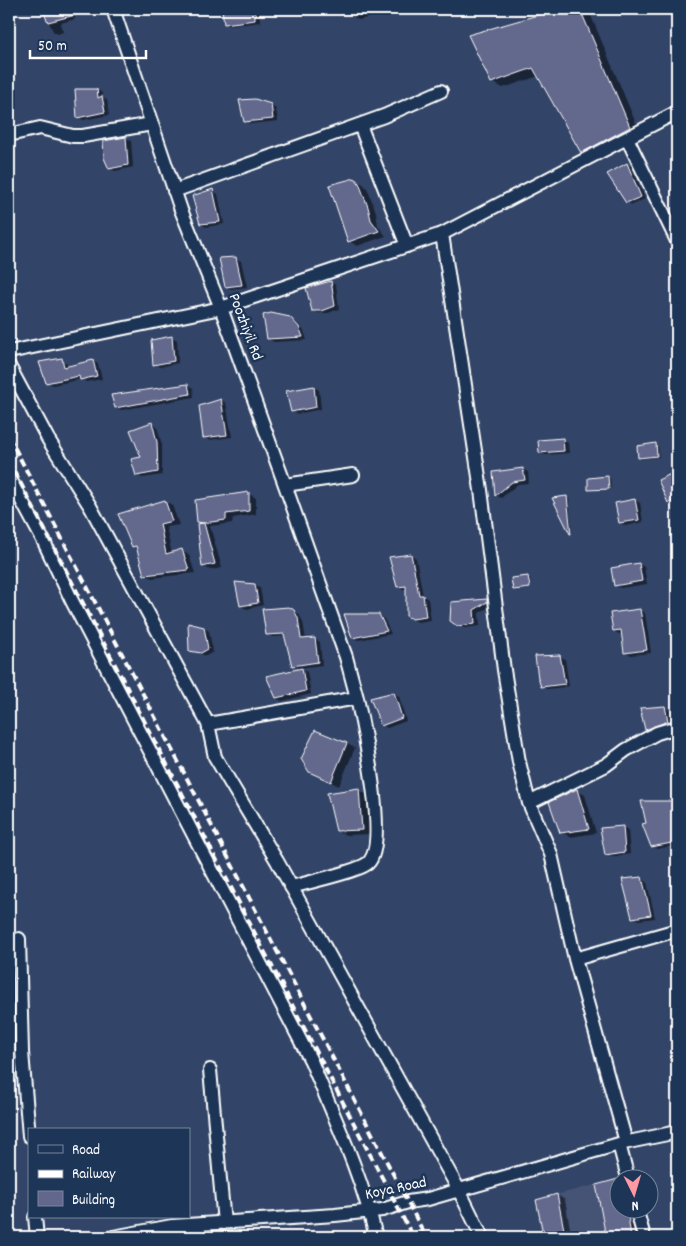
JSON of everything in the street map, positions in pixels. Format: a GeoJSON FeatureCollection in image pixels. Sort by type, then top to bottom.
{"type":"FeatureCollection","features":[{"type":"Feature","properties":{"kind":"street","name":"Poozhiyil Rd"},"geometry":{"type":"LineString","coordinates":[[113,9],[174,191],[221,308],[286,485],[346,657],[357,698],[374,786],[375,837],[373,857],[367,865],[354,870],[291,886]]}},
{"type":"Feature","properties":{"kind":"street"},"geometry":{"type":"LineString","coordinates":[[174,191],[384,116],[440,91]]}},
{"type":"Feature","properties":{"kind":"street"},"geometry":{"type":"LineString","coordinates":[[9,352],[221,308],[442,234],[677,112]]}},
{"type":"Feature","properties":{"kind":"street"},"geometry":{"type":"LineString","coordinates":[[9,135],[40,128],[73,136],[83,136],[152,124]]}},
{"type":"Feature","properties":{"kind":"street"},"geometry":{"type":"LineString","coordinates":[[360,125],[407,246]]}},
{"type":"Feature","properties":{"kind":"street"},"geometry":{"type":"LineString","coordinates":[[628,138],[677,241]]}},
{"type":"Feature","properties":{"kind":"street"},"geometry":{"type":"LineString","coordinates":[[442,234],[480,490],[504,670],[519,762],[529,803],[551,854],[575,959],[622,1143],[626,1168]]}},
{"type":"Feature","properties":{"kind":"street"},"geometry":{"type":"LineString","coordinates":[[9,366],[48,439],[90,506],[208,724],[214,757],[291,886],[459,1190],[482,1237]]}},
{"type":"Feature","properties":{"kind":"street"},"geometry":{"type":"LineString","coordinates":[[286,485],[353,474]]}},
{"type":"Feature","properties":{"kind":"street"},"geometry":{"type":"LineString","coordinates":[[9,477],[311,1062],[344,1139],[370,1212],[376,1237]]}},
{"type":"Feature","properties":{"kind":"street"},"geometry":{"type":"LineString","coordinates":[[208,724],[357,698]]}},
{"type":"Feature","properties":{"kind":"street"},"geometry":{"type":"LineString","coordinates":[[529,803],[606,765],[632,746],[657,733],[677,727]]}},
{"type":"Feature","properties":{"kind":"street"},"geometry":{"type":"LineString","coordinates":[[575,959],[677,930]]}},
{"type":"Feature","properties":{"kind":"street"},"geometry":{"type":"LineString","coordinates":[[19,939],[22,1052],[28,1128]]}},
{"type":"Feature","properties":{"kind":"street"},"geometry":{"type":"LineString","coordinates":[[210,1070],[224,1223]]}},
{"type":"Feature","properties":{"kind":"street","name":"Koya Road"},"geometry":{"type":"LineString","coordinates":[[113,1237],[172,1226],[370,1212],[397,1207],[408,1202],[428,1199],[622,1143],[677,1132]]}},
{"type":"Feature","properties":{"kind":"street"},"geometry":{"type":"LineString","coordinates":[[35,1218],[37,1237]]}},
{"type":"Feature","properties":{"kind":"street"},"geometry":{"type":"LineString","coordinates":[[639,1218],[644,1237]]}},
{"type":"Feature","properties":{"kind":"shaded area"},"geometry":{"type":"Polygon","coordinates":[[[608,1182],[608,1218],[628,1218],[631,1237],[541,1237],[536,1200],[608,1182]]]}},
{"type":"Feature","properties":{"kind":"building"},"geometry":{"type":"Polygon","coordinates":[[[42,9],[82,9],[83,13],[48,22],[42,9]]]}},
{"type":"Feature","properties":{"kind":"building"},"geometry":{"type":"Polygon","coordinates":[[[222,9],[255,9],[255,20],[224,24],[222,9]]]}},
{"type":"Feature","properties":{"kind":"building"},"geometry":{"type":"Polygon","coordinates":[[[559,9],[580,9],[630,127],[581,153],[533,68],[491,83],[468,35],[559,9]]]}},
{"type":"Feature","properties":{"kind":"building"},"geometry":{"type":"Polygon","coordinates":[[[75,89],[97,89],[98,98],[102,96],[105,112],[77,118],[75,89]]]}},
{"type":"Feature","properties":{"kind":"building"},"geometry":{"type":"Polygon","coordinates":[[[255,99],[271,104],[273,119],[244,122],[239,100],[255,99]]]}},
{"type":"Feature","properties":{"kind":"building"},"geometry":{"type":"Polygon","coordinates":[[[126,137],[128,165],[109,169],[104,158],[103,141],[126,137]]]}},
{"type":"Feature","properties":{"kind":"building"},"geometry":{"type":"Polygon","coordinates":[[[627,163],[641,197],[626,203],[607,174],[627,163]]]}},
{"type":"Feature","properties":{"kind":"building"},"geometry":{"type":"Polygon","coordinates":[[[355,178],[359,183],[371,220],[379,231],[348,242],[329,185],[355,178]]]}},
{"type":"Feature","properties":{"kind":"building"},"geometry":{"type":"Polygon","coordinates":[[[213,189],[220,222],[200,224],[192,196],[213,189]]]}},
{"type":"Feature","properties":{"kind":"building"},"geometry":{"type":"Polygon","coordinates":[[[236,257],[242,285],[225,287],[219,258],[236,257]]]}},
{"type":"Feature","properties":{"kind":"building"},"geometry":{"type":"Polygon","coordinates":[[[331,281],[335,306],[322,311],[312,311],[306,288],[331,281]]]}},
{"type":"Feature","properties":{"kind":"building"},"geometry":{"type":"Polygon","coordinates":[[[271,313],[290,317],[299,327],[303,337],[267,339],[263,315],[271,313]]]}},
{"type":"Feature","properties":{"kind":"building"},"geometry":{"type":"Polygon","coordinates":[[[172,336],[174,361],[153,365],[151,340],[172,336]]]}},
{"type":"Feature","properties":{"kind":"building"},"geometry":{"type":"Polygon","coordinates":[[[62,358],[64,367],[93,360],[97,376],[80,380],[79,376],[46,383],[39,362],[62,358]]]}},
{"type":"Feature","properties":{"kind":"building"},"geometry":{"type":"Polygon","coordinates":[[[188,384],[190,394],[115,408],[111,395],[188,384]]]}},
{"type":"Feature","properties":{"kind":"building"},"geometry":{"type":"Polygon","coordinates":[[[314,386],[316,407],[291,412],[286,391],[314,386]]]}},
{"type":"Feature","properties":{"kind":"building"},"geometry":{"type":"Polygon","coordinates":[[[221,399],[227,435],[203,438],[199,406],[221,399]]]}},
{"type":"Feature","properties":{"kind":"building"},"geometry":{"type":"Polygon","coordinates":[[[152,422],[157,442],[158,472],[136,476],[131,459],[141,457],[130,430],[152,422]]]}},
{"type":"Feature","properties":{"kind":"building"},"geometry":{"type":"Polygon","coordinates":[[[563,438],[564,451],[539,453],[538,440],[563,438]]]}},
{"type":"Feature","properties":{"kind":"building"},"geometry":{"type":"Polygon","coordinates":[[[656,443],[657,456],[638,458],[637,446],[656,443]]]}},
{"type":"Feature","properties":{"kind":"building"},"geometry":{"type":"Polygon","coordinates":[[[523,468],[525,480],[512,482],[495,496],[493,472],[523,468]]]}},
{"type":"Feature","properties":{"kind":"building"},"geometry":{"type":"Polygon","coordinates":[[[677,471],[677,499],[668,503],[658,480],[677,471]]]}},
{"type":"Feature","properties":{"kind":"building"},"geometry":{"type":"Polygon","coordinates":[[[608,476],[609,489],[588,490],[588,478],[608,476]]]}},
{"type":"Feature","properties":{"kind":"building"},"geometry":{"type":"Polygon","coordinates":[[[249,492],[249,511],[226,514],[226,520],[197,522],[195,500],[249,492]]]}},
{"type":"Feature","properties":{"kind":"building"},"geometry":{"type":"Polygon","coordinates":[[[567,496],[571,534],[552,498],[567,496]]]}},
{"type":"Feature","properties":{"kind":"building"},"geometry":{"type":"Polygon","coordinates":[[[635,499],[639,520],[619,523],[615,503],[635,499]]]}},
{"type":"Feature","properties":{"kind":"building"},"geometry":{"type":"Polygon","coordinates":[[[165,500],[172,521],[160,524],[166,554],[182,549],[189,570],[144,575],[136,546],[132,547],[118,514],[165,500]]]}},
{"type":"Feature","properties":{"kind":"building"},"geometry":{"type":"Polygon","coordinates":[[[204,523],[215,564],[202,567],[197,524],[204,523]]]}},
{"type":"Feature","properties":{"kind":"building"},"geometry":{"type":"Polygon","coordinates":[[[411,554],[419,595],[423,595],[426,617],[412,619],[406,616],[406,586],[397,587],[389,557],[411,554]]]}},
{"type":"Feature","properties":{"kind":"building"},"geometry":{"type":"Polygon","coordinates":[[[639,563],[642,581],[614,586],[611,568],[639,563]]]}},
{"type":"Feature","properties":{"kind":"building"},"geometry":{"type":"Polygon","coordinates":[[[528,576],[530,588],[513,590],[511,578],[528,576]]]}},
{"type":"Feature","properties":{"kind":"building"},"geometry":{"type":"Polygon","coordinates":[[[235,582],[255,584],[258,603],[240,606],[235,582]]]}},
{"type":"Feature","properties":{"kind":"building"},"geometry":{"type":"Polygon","coordinates":[[[487,599],[487,602],[474,610],[475,624],[457,626],[450,621],[451,602],[487,599]]]}},
{"type":"Feature","properties":{"kind":"building"},"geometry":{"type":"Polygon","coordinates":[[[289,607],[294,610],[298,618],[301,639],[315,638],[318,662],[292,666],[284,634],[266,635],[262,609],[289,607]]]}},
{"type":"Feature","properties":{"kind":"building"},"geometry":{"type":"Polygon","coordinates":[[[640,609],[647,650],[624,653],[621,630],[613,631],[610,613],[640,609]]]}},
{"type":"Feature","properties":{"kind":"building"},"geometry":{"type":"Polygon","coordinates":[[[344,614],[379,614],[387,631],[352,638],[344,614]]]}},
{"type":"Feature","properties":{"kind":"building"},"geometry":{"type":"Polygon","coordinates":[[[188,623],[204,627],[208,649],[201,653],[189,651],[188,623]]]}},
{"type":"Feature","properties":{"kind":"building"},"geometry":{"type":"Polygon","coordinates":[[[560,655],[565,684],[541,687],[535,656],[560,655]]]}},
{"type":"Feature","properties":{"kind":"building"},"geometry":{"type":"Polygon","coordinates":[[[302,668],[306,691],[276,698],[266,676],[302,668]]]}},
{"type":"Feature","properties":{"kind":"building"},"geometry":{"type":"Polygon","coordinates":[[[394,692],[402,718],[381,726],[370,698],[394,692]]]}},
{"type":"Feature","properties":{"kind":"building"},"geometry":{"type":"Polygon","coordinates":[[[665,706],[668,721],[645,730],[640,708],[665,706]]]}},
{"type":"Feature","properties":{"kind":"building"},"geometry":{"type":"Polygon","coordinates":[[[315,730],[347,743],[331,782],[309,772],[301,759],[315,730]]]}},
{"type":"Feature","properties":{"kind":"building"},"geometry":{"type":"Polygon","coordinates":[[[359,788],[362,830],[336,831],[327,793],[359,788]]]}},
{"type":"Feature","properties":{"kind":"building"},"geometry":{"type":"Polygon","coordinates":[[[577,789],[589,829],[560,833],[549,802],[577,789]]]}},
{"type":"Feature","properties":{"kind":"building"},"geometry":{"type":"Polygon","coordinates":[[[641,801],[677,801],[677,815],[674,815],[677,842],[651,847],[642,824],[646,823],[641,801]]]}},
{"type":"Feature","properties":{"kind":"building"},"geometry":{"type":"Polygon","coordinates":[[[623,826],[625,852],[605,855],[600,828],[623,826]]]}},
{"type":"Feature","properties":{"kind":"building"},"geometry":{"type":"Polygon","coordinates":[[[642,877],[651,915],[632,918],[622,879],[642,877]]]}},
{"type":"Feature","properties":{"kind":"building"},"geometry":{"type":"Polygon","coordinates":[[[608,1182],[608,1218],[628,1218],[631,1237],[606,1237],[596,1185],[608,1182]]]}},
{"type":"Feature","properties":{"kind":"building"},"geometry":{"type":"Polygon","coordinates":[[[557,1194],[564,1230],[543,1233],[536,1200],[557,1194]]]}},
{"type":"Feature","properties":{"kind":"railway"},"geometry":{"type":"LineString","coordinates":[[9,437],[426,1237]]}},
{"type":"Feature","properties":{"kind":"railway"},"geometry":{"type":"LineString","coordinates":[[9,461],[413,1237]]}}]}
